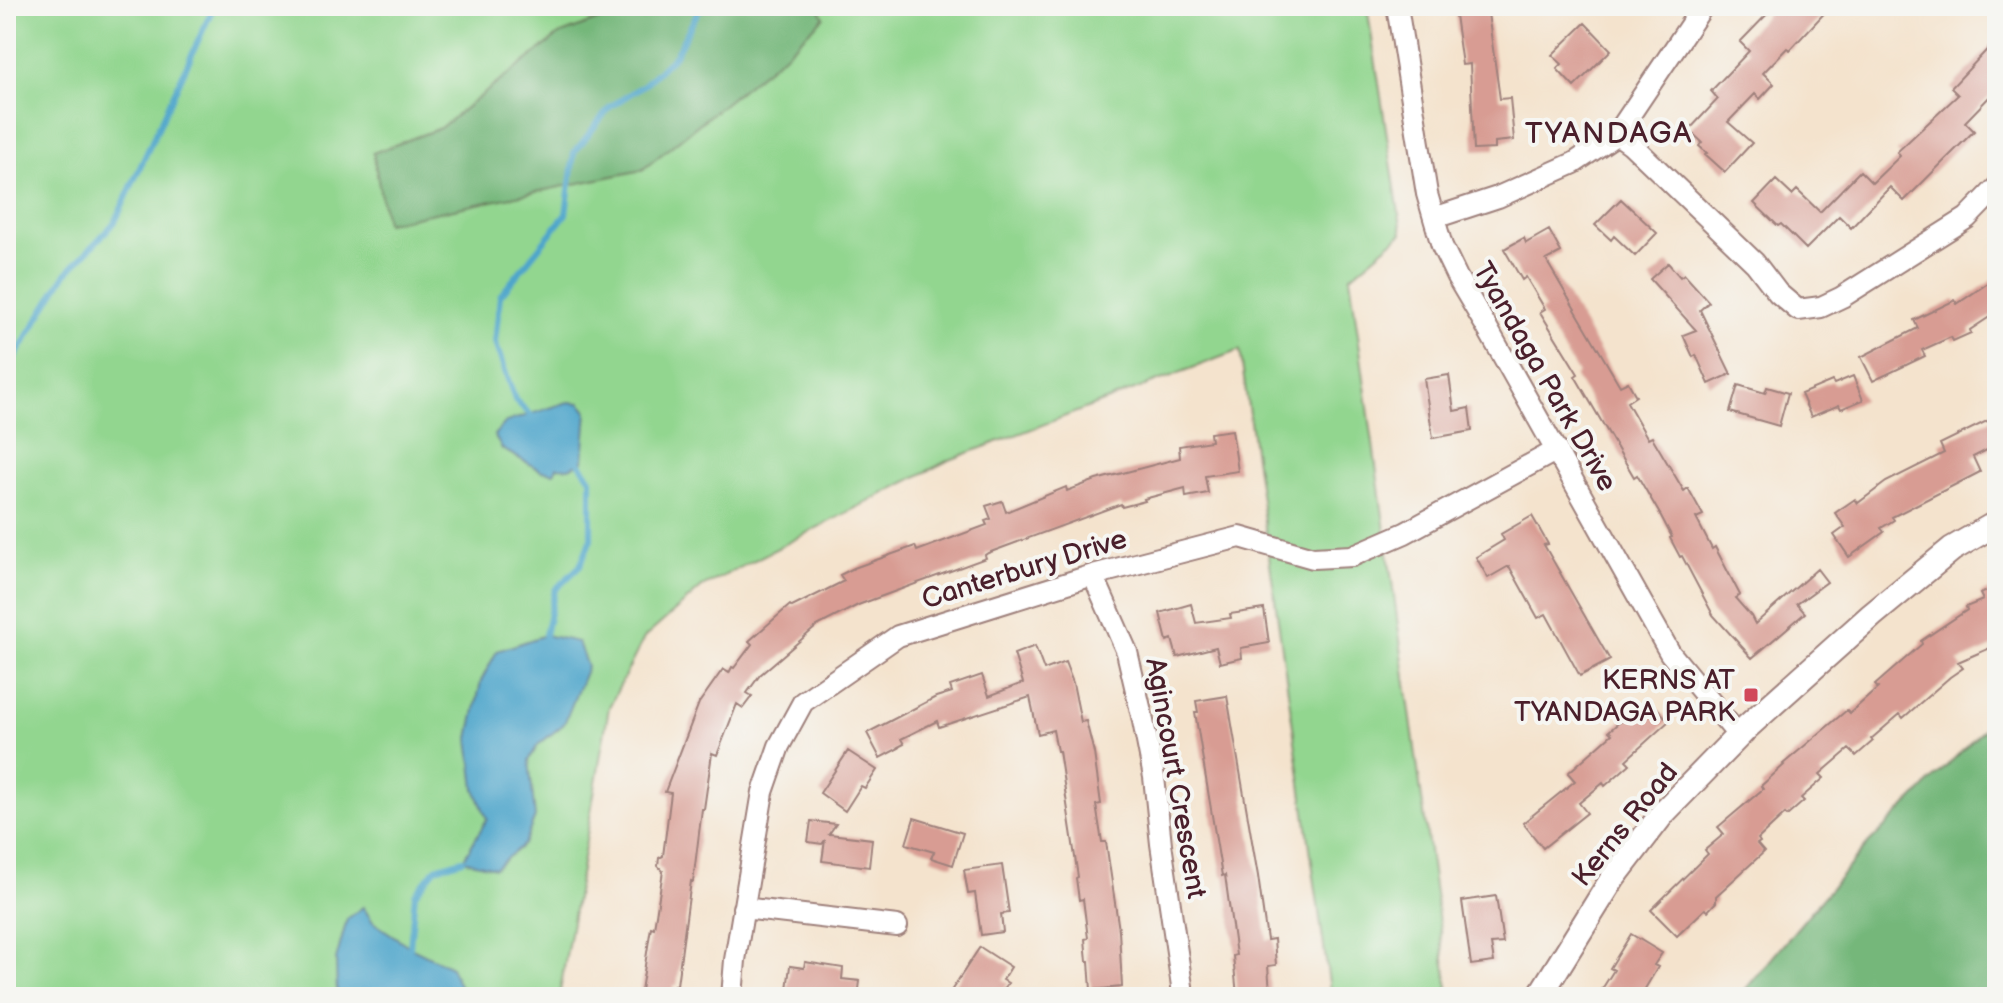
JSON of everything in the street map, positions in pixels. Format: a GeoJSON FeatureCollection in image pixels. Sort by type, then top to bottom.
{"type":"FeatureCollection","features":[{"type":"Feature","properties":{"kind":"street","name":"Tyandaga Park Drive"},"geometry":{"type":"LineString","coordinates":[[1397,6],[1427,194],[1442,246],[1670,653],[1739,736]]}},
{"type":"Feature","properties":{"kind":"street"},"geometry":{"type":"LineString","coordinates":[[1434,218],[1498,197],[1574,163],[1617,134],[1703,6]]}},
{"type":"Feature","properties":{"kind":"street"},"geometry":{"type":"LineString","coordinates":[[1617,134],[1755,263],[1778,293],[1798,310],[1821,307],[1842,297],[1967,218],[1997,187]]}},
{"type":"Feature","properties":{"kind":"street","name":"Canterbury Drive"},"geometry":{"type":"LineString","coordinates":[[732,997],[735,960],[763,792],[779,746],[803,702],[898,636],[1093,575],[1240,537],[1313,558],[1352,556],[1405,533],[1557,450]]}},
{"type":"Feature","properties":{"kind":"street","name":"Kerns Road"},"geometry":{"type":"LineString","coordinates":[[1539,997],[1613,878],[1663,813],[1739,736],[1872,615],[1952,549],[1997,523]]}},
{"type":"Feature","properties":{"kind":"street","name":"Agincourt Crescent"},"geometry":{"type":"LineString","coordinates":[[1093,575],[1127,652],[1142,716],[1154,777],[1182,997]]}},
{"type":"Feature","properties":{"kind":"street"},"geometry":{"type":"LineString","coordinates":[[743,908],[897,926]]}},
{"type":"Feature","properties":{"kind":"green space"},"geometry":{"type":"Polygon","coordinates":[[[6,6],[1367,6],[1402,233],[1350,277],[1451,997],[1331,997],[1240,350],[947,461],[702,587],[644,638],[609,707],[559,997],[6,997],[6,6]]]}},
{"type":"Feature","properties":{"kind":"green space"},"geometry":{"type":"Polygon","coordinates":[[[635,6],[818,6],[824,17],[783,56],[642,170],[386,223],[373,153],[440,128],[559,35],[635,6]]]}},
{"type":"Feature","properties":{"kind":"green space"},"geometry":{"type":"Polygon","coordinates":[[[1997,716],[1997,997],[1739,997],[1868,844],[1997,716]]]}},
{"type":"Feature","properties":{"kind":"water"},"geometry":{"type":"Polygon","coordinates":[[[568,402],[580,403],[587,411],[583,461],[569,468],[557,467],[554,473],[542,471],[502,449],[494,435],[506,422],[568,402]]]}},
{"type":"Feature","properties":{"kind":"water"},"geometry":{"type":"Polygon","coordinates":[[[545,635],[578,642],[587,667],[564,724],[538,745],[529,760],[535,817],[524,844],[495,868],[463,860],[487,819],[475,789],[469,738],[481,681],[497,651],[545,635]]]}},
{"type":"Feature","properties":{"kind":"water"},"geometry":{"type":"Polygon","coordinates":[[[363,907],[373,922],[410,947],[451,967],[464,997],[337,997],[336,960],[347,919],[363,907]]]}},
{"type":"Feature","properties":{"kind":"building"},"geometry":{"type":"Polygon","coordinates":[[[1456,6],[1487,6],[1500,99],[1510,98],[1514,140],[1495,142],[1495,149],[1474,150],[1470,64],[1462,65],[1456,6]]]}},
{"type":"Feature","properties":{"kind":"building"},"geometry":{"type":"Polygon","coordinates":[[[1775,6],[1831,6],[1790,50],[1787,48],[1763,73],[1774,84],[1760,99],[1755,94],[1728,122],[1752,143],[1725,172],[1705,154],[1699,146],[1702,142],[1689,130],[1718,99],[1711,91],[1749,51],[1740,42],[1775,6]]]}},
{"type":"Feature","properties":{"kind":"building"},"geometry":{"type":"Polygon","coordinates":[[[1585,23],[1611,50],[1574,87],[1557,69],[1562,64],[1552,55],[1585,23]]]}},
{"type":"Feature","properties":{"kind":"building"},"geometry":{"type":"Polygon","coordinates":[[[1997,39],[1997,89],[1965,122],[1974,131],[1904,201],[1890,187],[1851,228],[1839,216],[1806,249],[1754,203],[1776,180],[1792,195],[1797,190],[1820,212],[1860,171],[1872,183],[1900,156],[1897,152],[1958,95],[1951,88],[1997,39]]]}},
{"type":"Feature","properties":{"kind":"building"},"geometry":{"type":"Polygon","coordinates":[[[1621,199],[1657,233],[1635,256],[1614,236],[1611,240],[1595,225],[1621,199]]]}},
{"type":"Feature","properties":{"kind":"building"},"geometry":{"type":"Polygon","coordinates":[[[1549,230],[1561,252],[1546,260],[1620,386],[1628,382],[1636,396],[1627,402],[1684,491],[1688,488],[1703,515],[1696,518],[1740,595],[1735,598],[1755,624],[1817,569],[1827,582],[1797,604],[1805,613],[1752,658],[1713,615],[1661,516],[1637,475],[1634,477],[1575,376],[1578,374],[1540,312],[1545,309],[1526,277],[1522,280],[1504,249],[1524,238],[1526,243],[1549,230]]]}},
{"type":"Feature","properties":{"kind":"building"},"geometry":{"type":"Polygon","coordinates":[[[1668,263],[1680,277],[1684,274],[1709,302],[1700,310],[1731,374],[1709,384],[1683,335],[1696,330],[1650,279],[1668,263]]]}},
{"type":"Feature","properties":{"kind":"building"},"geometry":{"type":"Polygon","coordinates":[[[1997,277],[1997,312],[1970,330],[1971,333],[1953,341],[1951,337],[1922,350],[1925,356],[1873,381],[1861,357],[1918,328],[1914,320],[1955,300],[1957,304],[1997,277]]]}},
{"type":"Feature","properties":{"kind":"building"},"geometry":{"type":"Polygon","coordinates":[[[1449,375],[1454,411],[1469,408],[1472,431],[1433,438],[1424,379],[1449,375]]]}},
{"type":"Feature","properties":{"kind":"building"},"geometry":{"type":"Polygon","coordinates":[[[1853,376],[1863,400],[1841,409],[1839,405],[1811,417],[1801,394],[1853,376]]]}},
{"type":"Feature","properties":{"kind":"building"},"geometry":{"type":"Polygon","coordinates":[[[1738,385],[1765,393],[1767,387],[1788,393],[1779,426],[1730,412],[1738,385]]]}},
{"type":"Feature","properties":{"kind":"building"},"geometry":{"type":"Polygon","coordinates":[[[1997,416],[1997,445],[1973,457],[1980,472],[1892,517],[1894,520],[1881,528],[1884,532],[1849,557],[1834,535],[1845,527],[1835,513],[1855,499],[1858,503],[1886,482],[1944,453],[1940,444],[1997,416]]]}},
{"type":"Feature","properties":{"kind":"building"},"geometry":{"type":"Polygon","coordinates":[[[1232,430],[1238,471],[1205,476],[1208,493],[1186,497],[1185,488],[1122,507],[1121,504],[858,605],[817,626],[760,675],[747,693],[752,696],[743,708],[737,704],[717,755],[712,753],[677,985],[674,985],[672,997],[640,997],[663,871],[658,866],[659,858],[663,856],[671,793],[665,792],[699,703],[723,669],[729,673],[734,668],[752,644],[749,641],[790,605],[792,607],[844,581],[840,575],[854,568],[915,546],[917,551],[987,525],[985,521],[991,519],[986,506],[1002,501],[1006,512],[1066,487],[1067,491],[1096,480],[1180,458],[1179,446],[1211,441],[1210,433],[1232,430]]]}},
{"type":"Feature","properties":{"kind":"building"},"geometry":{"type":"Polygon","coordinates":[[[1532,516],[1548,544],[1544,545],[1610,660],[1580,676],[1546,614],[1538,618],[1509,566],[1488,578],[1476,557],[1504,540],[1501,534],[1532,516]]]}},
{"type":"Feature","properties":{"kind":"building"},"geometry":{"type":"Polygon","coordinates":[[[1997,587],[1997,645],[1958,662],[1963,668],[1903,718],[1900,714],[1856,756],[1849,749],[1820,774],[1824,778],[1801,798],[1804,801],[1758,839],[1760,842],[1757,844],[1764,852],[1716,896],[1716,902],[1708,911],[1705,909],[1677,936],[1651,910],[1708,854],[1705,850],[1724,834],[1718,827],[1763,789],[1761,786],[1783,764],[1878,688],[1875,685],[1922,644],[1921,641],[1967,610],[1966,607],[1983,600],[1980,594],[1997,587]]]}},
{"type":"Feature","properties":{"kind":"building"},"geometry":{"type":"Polygon","coordinates":[[[1191,604],[1196,623],[1264,609],[1269,643],[1241,648],[1242,658],[1220,663],[1216,647],[1177,657],[1172,639],[1167,641],[1160,613],[1191,604]]]}},
{"type":"Feature","properties":{"kind":"building"},"geometry":{"type":"Polygon","coordinates":[[[1035,646],[1044,670],[1065,662],[1081,722],[1086,721],[1101,804],[1096,805],[1102,842],[1106,842],[1119,930],[1122,987],[1091,990],[1083,899],[1079,900],[1059,751],[1053,730],[1038,734],[1030,697],[939,727],[937,721],[901,739],[904,744],[880,758],[867,733],[936,697],[952,692],[950,686],[982,675],[989,696],[1023,683],[1014,654],[1035,646]]]}},
{"type":"Feature","properties":{"kind":"building"},"geometry":{"type":"Polygon","coordinates":[[[1227,696],[1267,940],[1274,939],[1276,965],[1268,966],[1270,992],[1237,995],[1233,956],[1236,955],[1225,875],[1222,876],[1195,712],[1198,712],[1196,701],[1227,696]]]}},
{"type":"Feature","properties":{"kind":"building"},"geometry":{"type":"Polygon","coordinates":[[[1649,700],[1669,721],[1626,760],[1630,764],[1579,803],[1587,813],[1543,848],[1523,823],[1575,781],[1568,773],[1612,734],[1609,731],[1622,720],[1625,722],[1649,700]]]}},
{"type":"Feature","properties":{"kind":"building"},"geometry":{"type":"Polygon","coordinates":[[[848,751],[877,770],[865,788],[861,786],[845,811],[820,793],[848,751]]]}},
{"type":"Feature","properties":{"kind":"building"},"geometry":{"type":"Polygon","coordinates":[[[914,818],[963,833],[953,865],[931,858],[934,852],[906,844],[914,818]]]}},
{"type":"Feature","properties":{"kind":"building"},"geometry":{"type":"Polygon","coordinates":[[[811,821],[836,824],[829,834],[872,839],[869,867],[822,861],[825,840],[822,844],[808,842],[811,821]]]}},
{"type":"Feature","properties":{"kind":"building"},"geometry":{"type":"Polygon","coordinates":[[[1002,865],[1009,913],[1001,914],[1003,932],[981,935],[975,893],[968,894],[964,870],[1002,865]]]}},
{"type":"Feature","properties":{"kind":"building"},"geometry":{"type":"Polygon","coordinates":[[[1496,896],[1503,943],[1491,944],[1494,962],[1471,965],[1462,901],[1496,896]]]}},
{"type":"Feature","properties":{"kind":"building"},"geometry":{"type":"Polygon","coordinates":[[[1631,934],[1662,953],[1654,965],[1658,967],[1640,997],[1597,997],[1614,970],[1610,968],[1631,934]]]}},
{"type":"Feature","properties":{"kind":"building"},"geometry":{"type":"Polygon","coordinates":[[[980,947],[1011,967],[1003,980],[1008,983],[998,997],[947,997],[980,947]]]}},
{"type":"Feature","properties":{"kind":"building"},"geometry":{"type":"Polygon","coordinates":[[[805,962],[843,968],[842,979],[860,981],[858,997],[836,997],[806,990],[805,997],[786,997],[790,966],[804,968],[805,962]]]}},
{"type":"Feature","properties":{"kind":"waterway"},"geometry":{"type":"LineString","coordinates":[[6,372],[65,275],[115,222],[214,6]]}},
{"type":"Feature","properties":{"kind":"waterway"},"geometry":{"type":"LineString","coordinates":[[535,419],[515,400],[495,342],[500,296],[566,214],[574,153],[610,107],[645,84],[675,55],[698,12],[705,6]]}},
{"type":"Feature","properties":{"kind":"waterway"},"geometry":{"type":"LineString","coordinates":[[545,635],[555,590],[580,566],[591,539],[591,479],[575,457]]}},
{"type":"Feature","properties":{"kind":"waterway"},"geometry":{"type":"LineString","coordinates":[[410,947],[415,894],[436,868],[463,860]]}},
{"type":"Feature","properties":{"kind":"place","name":"KERNS AT TYANDAGA PARK"},"geometry":{"type":"Point","coordinates":[1751,695]}},
{"type":"Feature","properties":{"kind":"district","name":"TYANDAGA"},"geometry":{"type":"Point","coordinates":[1609,133]}}]}
